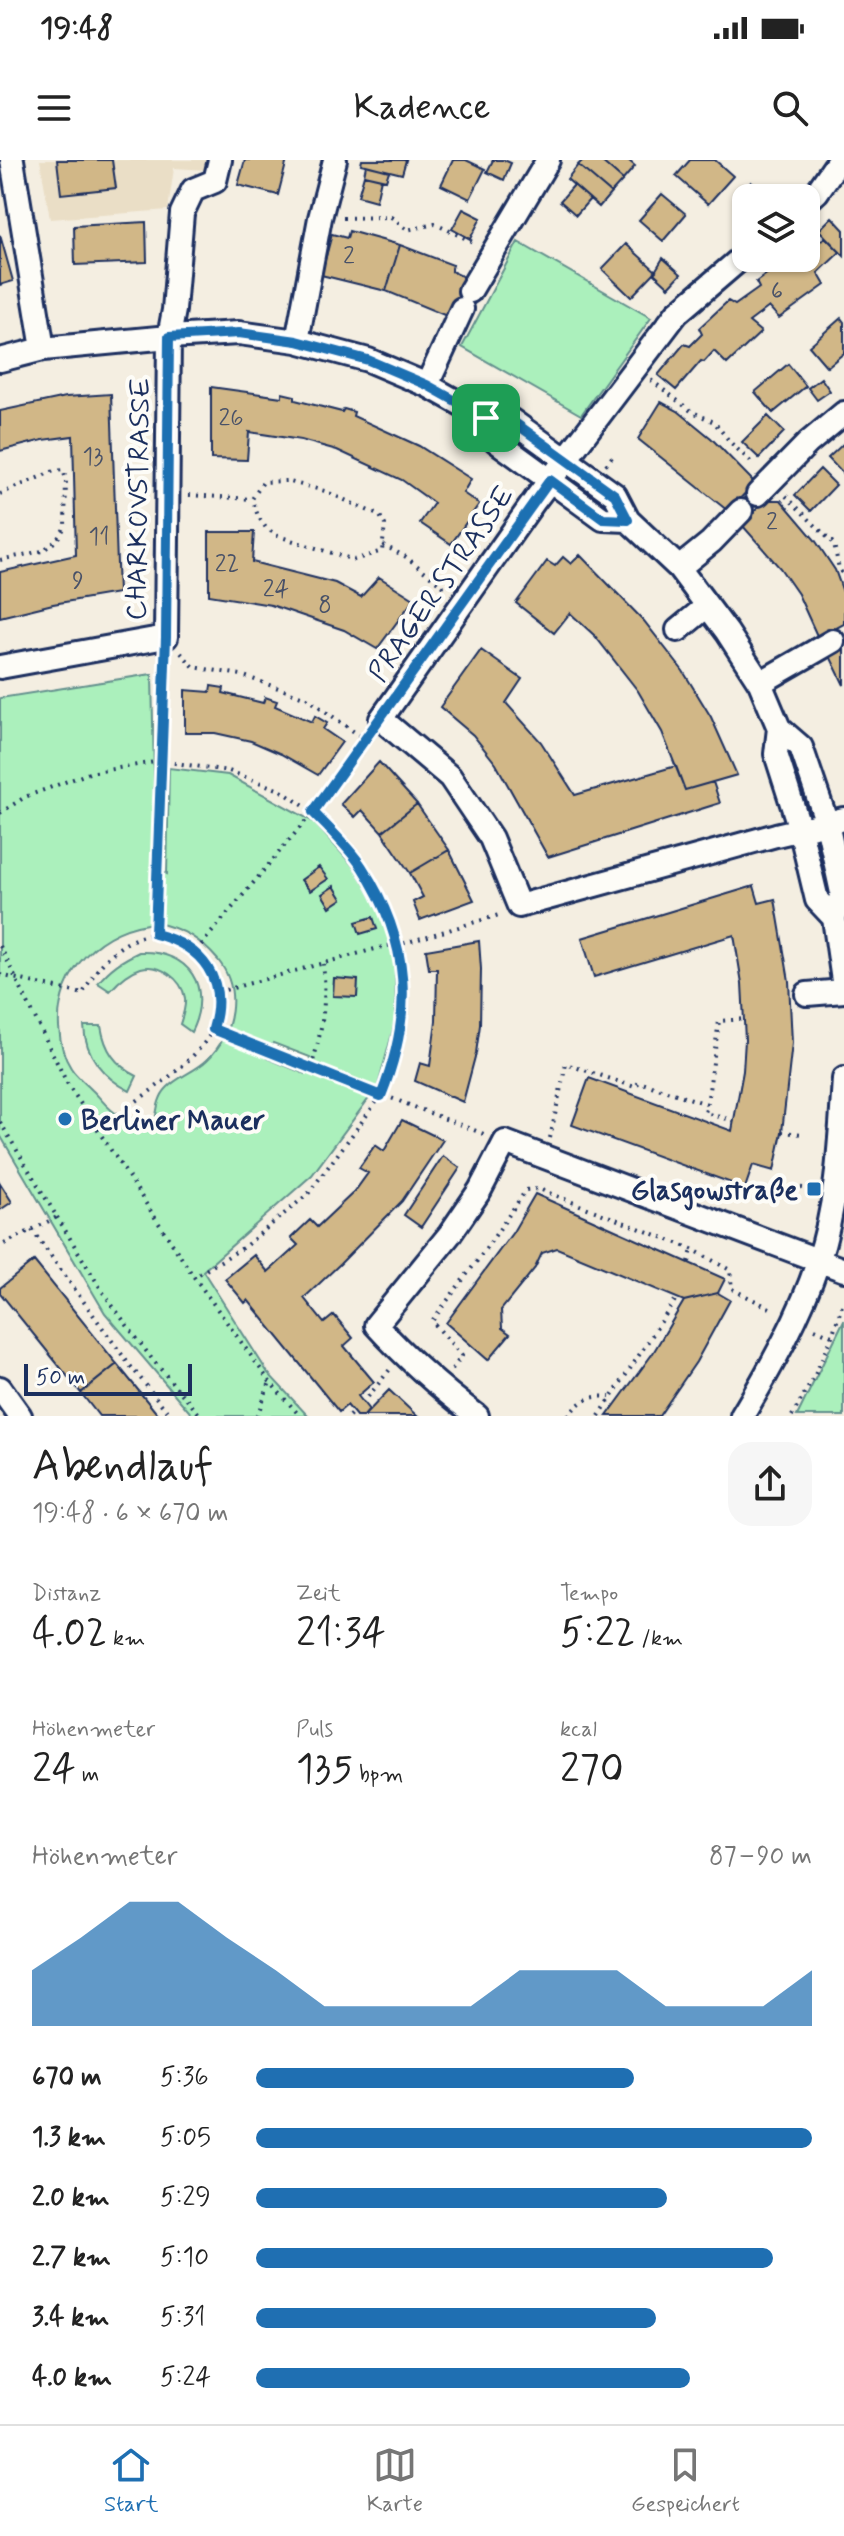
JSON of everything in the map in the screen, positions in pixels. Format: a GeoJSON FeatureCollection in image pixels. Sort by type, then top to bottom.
{"type":"FeatureCollection","features":[{"type":"Feature","properties":{"kind":"street"},"geometry":{"type":"LineString","coordinates":[[12,160],[43,349]]}},
{"type":"Feature","properties":{"kind":"street","name":"CHARKOVSTRASSE"},"geometry":{"type":"LineString","coordinates":[[0,667],[166,637],[169,337],[182,213],[193,190],[215,181],[220,160]]}},
{"type":"Feature","properties":{"kind":"street"},"geometry":{"type":"LineString","coordinates":[[297,341],[320,218],[335,160]]}},
{"type":"Feature","properties":{"kind":"street"},"geometry":{"type":"LineString","coordinates":[[427,385],[466,300],[548,160]]}},
{"type":"Feature","properties":{"kind":"street"},"geometry":{"type":"LineString","coordinates":[[820,188],[839,160]]}},
{"type":"Feature","properties":{"kind":"street","name":"PRAGER STRASSE"},"geometry":{"type":"LineString","coordinates":[[519,906],[491,838],[450,777],[381,719],[550,480],[677,313],[732,266]]}},
{"type":"Feature","properties":{"kind":"street"},"geometry":{"type":"LineString","coordinates":[[0,360],[43,349],[169,337],[239,333],[297,341],[368,360],[427,385],[486,418],[511,420],[615,495],[628,520],[679,568],[760,683],[779,728],[801,747],[835,821],[842,893],[834,918],[844,989],[807,994]]}},
{"type":"Feature","properties":{"kind":"street"},"geometry":{"type":"LineString","coordinates":[[764,487],[844,413]]}},
{"type":"Feature","properties":{"kind":"street"},"geometry":{"type":"LineString","coordinates":[[486,418],[496,441],[603,519],[628,520]]}},
{"type":"Feature","properties":{"kind":"street"},"geometry":{"type":"LineString","coordinates":[[679,568],[711,542],[741,511]]}},
{"type":"Feature","properties":{"kind":"street"},"geometry":{"type":"LineString","coordinates":[[678,630],[707,606]]}},
{"type":"Feature","properties":{"kind":"street"},"geometry":{"type":"LineString","coordinates":[[760,683],[833,641]]}},
{"type":"Feature","properties":{"kind":"street"},"geometry":{"type":"LineString","coordinates":[[779,728],[776,754],[800,829],[817,900],[834,918]]}},
{"type":"Feature","properties":{"kind":"street"},"geometry":{"type":"LineString","coordinates":[[519,906],[835,821]]}},
{"type":"Feature","properties":{"kind":"street"},"geometry":{"type":"LineString","coordinates":[[742,1416],[765,1378],[818,1261],[835,1190],[843,1122],[844,1079]]}},
{"type":"Feature","properties":{"kind":"street"},"geometry":{"type":"LineString","coordinates":[[477,1416],[438,1387],[376,1325],[450,1234],[480,1190],[505,1142],[844,1270]]}},
{"type":"Feature","properties":{"kind":"street"},"geometry":{"type":"LineString","coordinates":[[0,1388],[20,1416]]}},
{"type":"Feature","properties":{"kind":"path"},"geometry":{"type":"LineString","coordinates":[[320,218],[391,217],[407,230],[435,224],[493,252]]}},
{"type":"Feature","properties":{"kind":"path"},"geometry":{"type":"LineString","coordinates":[[636,368],[691,411],[714,422],[764,487],[834,544],[839,569],[844,576]]}},
{"type":"Feature","properties":{"kind":"path"},"geometry":{"type":"LineString","coordinates":[[0,494],[54,471],[63,470],[66,479],[65,527],[56,541],[42,551],[0,560]]}},
{"type":"Feature","properties":{"kind":"path"},"geometry":{"type":"LineString","coordinates":[[286,481],[325,491],[380,516],[385,525],[382,551],[354,560],[278,536],[266,528],[252,499],[263,482],[286,481]]}},
{"type":"Feature","properties":{"kind":"path"},"geometry":{"type":"LineString","coordinates":[[167,494],[252,499]]}},
{"type":"Feature","properties":{"kind":"path"},"geometry":{"type":"LineString","coordinates":[[383,545],[406,557],[463,602]]}},
{"type":"Feature","properties":{"kind":"path"},"geometry":{"type":"LineString","coordinates":[[166,637],[194,667],[241,675],[307,698],[364,739]]}},
{"type":"Feature","properties":{"kind":"path"},"geometry":{"type":"LineString","coordinates":[[155,934],[166,637]]}},
{"type":"Feature","properties":{"kind":"path"},"geometry":{"type":"LineString","coordinates":[[196,951],[313,812],[381,719]]}},
{"type":"Feature","properties":{"kind":"path"},"geometry":{"type":"LineString","coordinates":[[0,813],[25,797],[89,773],[161,761],[229,771],[280,790],[313,812],[361,865],[386,910],[403,970],[402,1015],[395,1060],[381,1096],[308,1194],[244,1247],[194,1277]]}},
{"type":"Feature","properties":{"kind":"path"},"geometry":{"type":"LineString","coordinates":[[217,992],[490,920],[519,906]]}},
{"type":"Feature","properties":{"kind":"path"},"geometry":{"type":"LineString","coordinates":[[0,975],[83,994],[91,977],[106,958],[129,943],[155,934],[176,939],[196,951],[209,970],[217,992],[218,1011],[213,1029],[195,1054],[97,1129]]}},
{"type":"Feature","properties":{"kind":"path"},"geometry":{"type":"LineString","coordinates":[[0,946],[67,1083],[194,1277],[270,1382],[300,1416]]}},
{"type":"Feature","properties":{"kind":"path"},"geometry":{"type":"LineString","coordinates":[[311,1068],[322,1035],[326,993],[322,964]]}},
{"type":"Feature","properties":{"kind":"path"},"geometry":{"type":"LineString","coordinates":[[735,1121],[705,1113],[719,1021],[745,1019]]}},
{"type":"Feature","properties":{"kind":"path"},"geometry":{"type":"LineString","coordinates":[[213,1029],[505,1142]]}},
{"type":"Feature","properties":{"kind":"path"},"geometry":{"type":"LineString","coordinates":[[544,1157],[566,1064],[635,1087],[639,1082],[707,1104]]}},
{"type":"Feature","properties":{"kind":"path"},"geometry":{"type":"LineString","coordinates":[[0,1122],[104,1294],[152,1359],[201,1416]]}},
{"type":"Feature","properties":{"kind":"path"},"geometry":{"type":"LineString","coordinates":[[782,1132],[802,1134]]}},
{"type":"Feature","properties":{"kind":"path"},"geometry":{"type":"LineString","coordinates":[[793,1187],[814,1189]]}},
{"type":"Feature","properties":{"kind":"path"},"geometry":{"type":"LineString","coordinates":[[438,1387],[462,1356],[432,1321],[526,1190],[539,1189],[692,1249],[730,1270],[732,1289],[758,1302]]}},
{"type":"Feature","properties":{"kind":"path"},"geometry":{"type":"LineString","coordinates":[[0,1246],[57,1217]]}},
{"type":"Feature","properties":{"kind":"path"},"geometry":{"type":"LineString","coordinates":[[32,1230],[128,1363],[171,1416]]}},
{"type":"Feature","properties":{"kind":"path"},"geometry":{"type":"LineString","coordinates":[[689,1262],[692,1249]]}},
{"type":"Feature","properties":{"kind":"path"},"geometry":{"type":"LineString","coordinates":[[599,1416],[676,1299]]}},
{"type":"Feature","properties":{"kind":"path"},"geometry":{"type":"LineString","coordinates":[[792,1416],[814,1377],[844,1300]]}},
{"type":"Feature","properties":{"kind":"path"},"geometry":{"type":"LineString","coordinates":[[363,1403],[402,1354]]}},
{"type":"Feature","properties":{"kind":"path"},"geometry":{"type":"LineString","coordinates":[[257,1416],[270,1382]]}},
{"type":"Feature","properties":{"kind":"path"},"geometry":{"type":"LineString","coordinates":[[568,1416],[578,1403],[586,1399],[595,1395],[610,1397]]}},
{"type":"Feature","properties":{"kind":"shaded area"},"geometry":{"type":"Polygon","coordinates":[[[40,160],[209,160],[206,170],[174,168],[168,210],[50,219],[40,160]]]}},
{"type":"Feature","properties":{"kind":"green space"},"geometry":{"type":"Polygon","coordinates":[[[518,242],[651,318],[581,415],[462,347],[518,242]]]}},
{"type":"Feature","properties":{"kind":"green space"},"geometry":{"type":"Polygon","coordinates":[[[152,674],[156,870],[167,874],[169,768],[228,775],[314,822],[356,869],[380,910],[395,952],[396,1019],[378,1086],[312,1175],[203,1271],[268,1373],[308,1416],[193,1416],[105,1313],[0,1135],[0,698],[152,674]],[[157,923],[118,933],[86,955],[65,988],[59,1027],[62,1048],[71,1068],[108,1107],[123,1116],[155,1122],[164,1092],[171,1084],[203,1064],[216,1049],[229,1025],[232,1012],[230,985],[218,960],[198,941],[175,928],[157,923]],[[273,1043],[267,1058],[305,1074],[310,1057],[273,1043]]]}},
{"type":"Feature","properties":{"kind":"green space"},"geometry":{"type":"Polygon","coordinates":[[[139,952],[172,957],[192,974],[198,986],[199,1000],[191,1032],[180,1024],[185,1005],[183,991],[175,979],[162,970],[148,967],[136,970],[110,991],[98,983],[117,965],[139,952]]]}},
{"type":"Feature","properties":{"kind":"green space"},"geometry":{"type":"Polygon","coordinates":[[[84,1026],[101,1026],[112,1056],[137,1076],[130,1091],[112,1080],[98,1065],[88,1047],[84,1026]]]}},
{"type":"Feature","properties":{"kind":"green space"},"geometry":{"type":"Polygon","coordinates":[[[844,1320],[844,1416],[797,1416],[844,1320]]]}},
{"type":"Feature","properties":{"kind":"building"},"geometry":{"type":"Polygon","coordinates":[[[57,160],[112,160],[116,188],[61,194],[57,160]]]}},
{"type":"Feature","properties":{"kind":"building"},"geometry":{"type":"Polygon","coordinates":[[[245,160],[287,160],[278,195],[238,185],[245,160]]]}},
{"type":"Feature","properties":{"kind":"building"},"geometry":{"type":"Polygon","coordinates":[[[362,160],[406,160],[402,174],[361,164],[362,160]]]}},
{"type":"Feature","properties":{"kind":"building"},"geometry":{"type":"Polygon","coordinates":[[[453,160],[466,160],[485,169],[470,199],[441,185],[453,160]]]}},
{"type":"Feature","properties":{"kind":"building"},"geometry":{"type":"Polygon","coordinates":[[[493,160],[511,163],[504,180],[487,172],[493,160]]]}},
{"type":"Feature","properties":{"kind":"building"},"geometry":{"type":"Polygon","coordinates":[[[583,160],[600,160],[623,180],[611,193],[578,165],[583,160]]]}},
{"type":"Feature","properties":{"kind":"building"},"geometry":{"type":"Polygon","coordinates":[[[600,160],[628,160],[635,166],[623,180],[600,160]]]}},
{"type":"Feature","properties":{"kind":"building"},"geometry":{"type":"Polygon","coordinates":[[[690,160],[715,160],[733,176],[708,204],[676,176],[690,160]]]}},
{"type":"Feature","properties":{"kind":"building"},"geometry":{"type":"Polygon","coordinates":[[[366,165],[389,171],[386,180],[364,175],[366,165]]]}},
{"type":"Feature","properties":{"kind":"building"},"geometry":{"type":"Polygon","coordinates":[[[578,165],[611,193],[599,207],[567,179],[578,165]]]}},
{"type":"Feature","properties":{"kind":"building"},"geometry":{"type":"Polygon","coordinates":[[[364,175],[381,179],[376,201],[358,196],[364,175]]]}},
{"type":"Feature","properties":{"kind":"building"},"geometry":{"type":"Polygon","coordinates":[[[574,185],[590,199],[576,215],[560,201],[574,185]]]}},
{"type":"Feature","properties":{"kind":"building"},"geometry":{"type":"Polygon","coordinates":[[[662,194],[686,214],[663,241],[639,220],[662,194]]]}},
{"type":"Feature","properties":{"kind":"building"},"geometry":{"type":"Polygon","coordinates":[[[463,209],[481,218],[470,239],[452,229],[463,209]]]}},
{"type":"Feature","properties":{"kind":"building"},"geometry":{"type":"Polygon","coordinates":[[[832,217],[844,230],[844,256],[820,231],[832,217]]]}},
{"type":"Feature","properties":{"kind":"building"},"geometry":{"type":"Polygon","coordinates":[[[146,222],[147,262],[75,265],[74,226],[146,222]]]}},
{"type":"Feature","properties":{"kind":"building"},"geometry":{"type":"Polygon","coordinates":[[[349,231],[400,245],[386,291],[321,275],[332,234],[347,238],[349,231]]]}},
{"type":"Feature","properties":{"kind":"building"},"geometry":{"type":"Polygon","coordinates":[[[0,235],[13,281],[0,285],[0,235]]]}},
{"type":"Feature","properties":{"kind":"building"},"geometry":{"type":"Polygon","coordinates":[[[825,237],[840,252],[820,271],[820,241],[825,237]]]}},
{"type":"Feature","properties":{"kind":"building"},"geometry":{"type":"Polygon","coordinates":[[[626,244],[656,271],[631,297],[602,269],[626,244]]]}},
{"type":"Feature","properties":{"kind":"building"},"geometry":{"type":"Polygon","coordinates":[[[400,245],[453,265],[451,271],[466,278],[449,317],[386,291],[400,245]]]}},
{"type":"Feature","properties":{"kind":"building"},"geometry":{"type":"Polygon","coordinates":[[[663,258],[681,274],[669,287],[654,273],[663,258]]]}},
{"type":"Feature","properties":{"kind":"building"},"geometry":{"type":"Polygon","coordinates":[[[769,272],[819,272],[825,285],[779,318],[769,307],[749,322],[761,332],[727,364],[714,351],[676,390],[658,375],[684,344],[690,346],[702,334],[699,328],[728,301],[735,305],[759,288],[756,282],[769,272]]]}},
{"type":"Feature","properties":{"kind":"building"},"geometry":{"type":"Polygon","coordinates":[[[841,318],[844,322],[844,353],[827,367],[809,346],[841,318]]]}},
{"type":"Feature","properties":{"kind":"building"},"geometry":{"type":"Polygon","coordinates":[[[788,364],[806,386],[773,413],[755,392],[788,364]]]}},
{"type":"Feature","properties":{"kind":"building"},"geometry":{"type":"Polygon","coordinates":[[[821,378],[830,391],[817,400],[808,388],[821,378]]]}},
{"type":"Feature","properties":{"kind":"building"},"geometry":{"type":"Polygon","coordinates":[[[211,387],[282,397],[282,393],[295,396],[295,400],[354,412],[353,416],[419,446],[471,479],[463,493],[479,504],[451,544],[420,523],[434,503],[402,480],[337,450],[301,440],[249,432],[247,460],[211,459],[211,387]]]}},
{"type":"Feature","properties":{"kind":"building"},"geometry":{"type":"Polygon","coordinates":[[[111,394],[118,593],[0,617],[0,572],[76,555],[73,436],[0,451],[0,411],[66,397],[111,394]]]}},
{"type":"Feature","properties":{"kind":"building"},"geometry":{"type":"Polygon","coordinates":[[[661,402],[678,411],[711,438],[755,483],[728,511],[638,439],[661,402]]]}},
{"type":"Feature","properties":{"kind":"building"},"geometry":{"type":"Polygon","coordinates":[[[768,416],[784,432],[759,458],[742,442],[768,416]]]}},
{"type":"Feature","properties":{"kind":"building"},"geometry":{"type":"Polygon","coordinates":[[[844,443],[844,475],[828,458],[844,443]]]}},
{"type":"Feature","properties":{"kind":"building"},"geometry":{"type":"Polygon","coordinates":[[[820,469],[836,485],[811,511],[795,495],[820,469]]]}},
{"type":"Feature","properties":{"kind":"building"},"geometry":{"type":"Polygon","coordinates":[[[765,500],[781,500],[815,540],[835,570],[844,595],[844,624],[818,638],[798,594],[780,568],[742,525],[765,500]]]}},
{"type":"Feature","properties":{"kind":"building"},"geometry":{"type":"Polygon","coordinates":[[[209,532],[254,532],[252,562],[335,583],[361,597],[379,577],[414,599],[377,649],[344,630],[271,605],[209,595],[209,532]]]}},
{"type":"Feature","properties":{"kind":"building"},"geometry":{"type":"Polygon","coordinates":[[[580,555],[644,621],[683,671],[711,717],[737,775],[685,790],[662,732],[638,691],[595,636],[570,613],[554,633],[516,603],[547,561],[555,566],[563,557],[571,564],[580,555]]]}},
{"type":"Feature","properties":{"kind":"building"},"geometry":{"type":"Polygon","coordinates":[[[844,646],[844,685],[829,654],[844,646]]]}},
{"type":"Feature","properties":{"kind":"building"},"geometry":{"type":"Polygon","coordinates":[[[481,650],[522,679],[506,703],[541,742],[575,795],[676,766],[685,790],[713,782],[720,803],[548,857],[496,764],[473,735],[440,707],[481,650]]]}},
{"type":"Feature","properties":{"kind":"building"},"geometry":{"type":"Polygon","coordinates":[[[211,686],[224,688],[223,693],[263,703],[265,697],[277,701],[275,706],[312,722],[315,716],[327,723],[323,729],[342,742],[318,775],[251,741],[215,733],[185,733],[185,690],[210,692],[211,686]]]}},
{"type":"Feature","properties":{"kind":"building"},"geometry":{"type":"Polygon","coordinates":[[[379,762],[417,804],[382,832],[362,810],[355,817],[341,804],[379,762]]]}},
{"type":"Feature","properties":{"kind":"building"},"geometry":{"type":"Polygon","coordinates":[[[417,804],[449,850],[410,873],[382,832],[417,804]]]}},
{"type":"Feature","properties":{"kind":"building"},"geometry":{"type":"Polygon","coordinates":[[[449,850],[474,900],[420,920],[413,902],[423,897],[410,873],[449,850]]]}},
{"type":"Feature","properties":{"kind":"building"},"geometry":{"type":"Polygon","coordinates":[[[319,867],[328,879],[310,891],[301,880],[319,867]]]}},
{"type":"Feature","properties":{"kind":"building"},"geometry":{"type":"Polygon","coordinates":[[[334,886],[342,899],[330,907],[322,894],[334,886]]]}},
{"type":"Feature","properties":{"kind":"building"},"geometry":{"type":"Polygon","coordinates":[[[754,886],[759,903],[775,899],[789,981],[792,1043],[782,1132],[774,1171],[753,1165],[745,1188],[572,1125],[589,1078],[732,1131],[743,1071],[745,1040],[742,983],[734,935],[594,977],[582,938],[754,886]]]}},
{"type":"Feature","properties":{"kind":"building"},"geometry":{"type":"Polygon","coordinates":[[[373,917],[377,929],[360,934],[356,922],[373,917]]]}},
{"type":"Feature","properties":{"kind":"building"},"geometry":{"type":"Polygon","coordinates":[[[479,941],[480,1025],[463,1102],[415,1081],[420,1063],[430,1066],[436,1021],[437,969],[429,969],[426,950],[479,941]]]}},
{"type":"Feature","properties":{"kind":"building"},"geometry":{"type":"Polygon","coordinates":[[[334,978],[358,980],[357,997],[333,996],[334,978]]]}},
{"type":"Feature","properties":{"kind":"building"},"geometry":{"type":"Polygon","coordinates":[[[402,1120],[443,1140],[402,1201],[304,1298],[324,1323],[334,1315],[353,1338],[344,1346],[374,1382],[358,1396],[369,1410],[364,1416],[356,1416],[347,1405],[339,1412],[248,1300],[245,1303],[225,1279],[254,1255],[268,1272],[277,1264],[298,1245],[291,1238],[310,1220],[317,1227],[355,1191],[368,1173],[359,1168],[375,1145],[384,1151],[402,1120]]]}},
{"type":"Feature","properties":{"kind":"building"},"geometry":{"type":"Polygon","coordinates":[[[443,1156],[460,1168],[421,1227],[404,1215],[443,1156]]]}},
{"type":"Feature","properties":{"kind":"building"},"geometry":{"type":"Polygon","coordinates":[[[0,1183],[12,1202],[0,1210],[0,1183]]]}},
{"type":"Feature","properties":{"kind":"building"},"geometry":{"type":"Polygon","coordinates":[[[535,1194],[725,1279],[718,1293],[684,1301],[557,1248],[542,1253],[535,1268],[501,1310],[502,1328],[510,1334],[488,1360],[446,1323],[513,1232],[535,1194]]]}},
{"type":"Feature","properties":{"kind":"building"},"geometry":{"type":"Polygon","coordinates":[[[34,1261],[117,1364],[81,1393],[0,1293],[0,1288],[34,1261]]]}},
{"type":"Feature","properties":{"kind":"building"},"geometry":{"type":"Polygon","coordinates":[[[718,1293],[730,1300],[696,1362],[659,1416],[607,1416],[653,1353],[684,1301],[718,1293]]]}},
{"type":"Feature","properties":{"kind":"building"},"geometry":{"type":"Polygon","coordinates":[[[117,1364],[159,1416],[99,1416],[81,1393],[117,1364]]]}},
{"type":"Feature","properties":{"kind":"building"},"geometry":{"type":"Polygon","coordinates":[[[389,1390],[417,1416],[364,1416],[389,1390]]]}},
{"type":"Feature","properties":{"kind":"place","name":"Berliner Mauer"},"geometry":{"type":"Point","coordinates":[65,1119]}},
{"type":"Feature","properties":{"kind":"place","name":"Glasgowstraße"},"geometry":{"type":"Point","coordinates":[814,1189]}},
{"type":"Feature","properties":{"kind":"route"},"geometry":{"type":"LineString","coordinates":[[239,333],[297,341],[368,360],[427,385],[486,418],[511,420],[615,495],[628,520],[603,519],[550,480],[313,812],[361,865],[386,910],[398,945],[403,970],[402,1015],[395,1060],[381,1096],[213,1029],[218,1011],[217,992],[209,970],[196,951],[176,939],[155,934],[166,637],[169,337],[239,333]]}}]}
